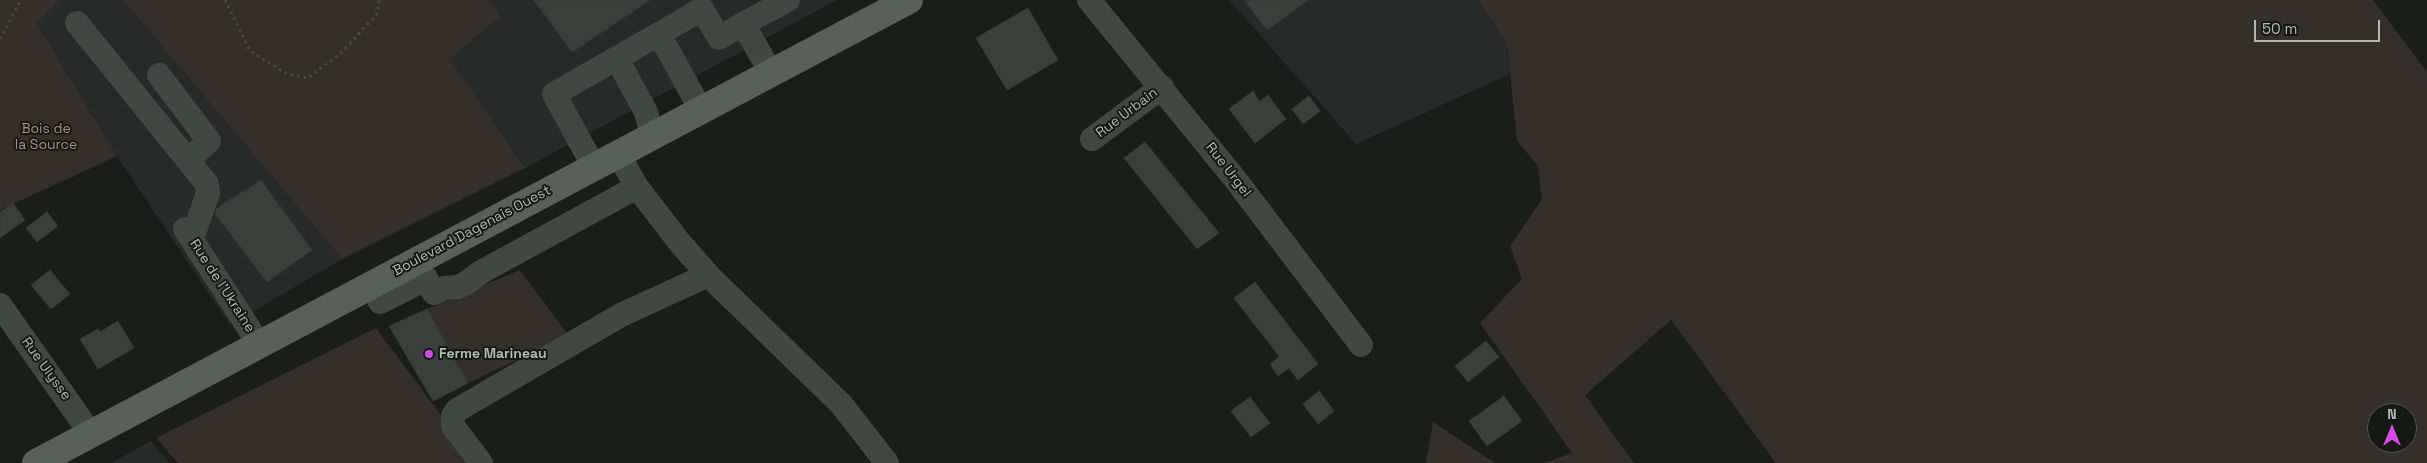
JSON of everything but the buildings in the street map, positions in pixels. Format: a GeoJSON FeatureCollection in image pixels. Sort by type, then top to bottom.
{"type":"FeatureCollection","features":[{"type":"Feature","properties":{"kind":"main road","name":"Boulevard Dagenais Ouest"},"geometry":{"type":"LineString","coordinates":[[45,461],[91,434],[372,284],[421,270],[594,167],[771,73],[880,7],[909,0]]}},
{"type":"Feature","properties":{"kind":"street"},"geometry":{"type":"LineString","coordinates":[[594,167],[554,94],[702,9],[719,38],[788,0]]}},
{"type":"Feature","properties":{"kind":"street","name":"Rue Urgel"},"geometry":{"type":"LineString","coordinates":[[1089,0],[1162,87],[1235,179],[1361,345]]}},
{"type":"Feature","properties":{"kind":"street"},"geometry":{"type":"LineString","coordinates":[[77,23],[188,160],[209,141],[159,75]]}},
{"type":"Feature","properties":{"kind":"street"},"geometry":{"type":"LineString","coordinates":[[743,24],[771,73]]}},
{"type":"Feature","properties":{"kind":"street"},"geometry":{"type":"LineString","coordinates":[[659,34],[701,110]]}},
{"type":"Feature","properties":{"kind":"street"},"geometry":{"type":"LineString","coordinates":[[617,59],[646,112],[652,136]]}},
{"type":"Feature","properties":{"kind":"street","name":"Rue Urbain"},"geometry":{"type":"LineString","coordinates":[[1092,139],[1162,87]]}},
{"type":"Feature","properties":{"kind":"street"},"geometry":{"type":"LineString","coordinates":[[618,154],[637,187],[680,243],[708,275],[841,404],[887,463]]}},
{"type":"Feature","properties":{"kind":"street","name":"Rue de l'Ukraine"},"geometry":{"type":"LineString","coordinates":[[188,160],[209,188],[195,230],[187,233],[259,344]]}},
{"type":"Feature","properties":{"kind":"street"},"geometry":{"type":"LineString","coordinates":[[421,270],[434,293],[444,288],[458,287],[637,187]]}},
{"type":"Feature","properties":{"kind":"street"},"geometry":{"type":"LineString","coordinates":[[481,463],[453,426],[453,416],[457,410],[621,315],[708,275]]}},
{"type":"Feature","properties":{"kind":"street","name":"Rue Ulysse"},"geometry":{"type":"LineString","coordinates":[[0,305],[91,434]]}},
{"type":"Feature","properties":{"kind":"path"},"geometry":{"type":"LineString","coordinates":[[0,38],[20,0]]}},
{"type":"Feature","properties":{"kind":"path"},"geometry":{"type":"LineString","coordinates":[[226,0],[250,50],[287,74],[308,78],[342,52],[377,14],[379,0]]}},
{"type":"Feature","properties":{"kind":"shaded area"},"geometry":{"type":"Polygon","coordinates":[[[60,0],[123,0],[342,259],[230,325],[117,156],[37,23],[60,0]]]}},
{"type":"Feature","properties":{"kind":"shaded area"},"geometry":{"type":"Polygon","coordinates":[[[489,0],[837,0],[525,168],[450,59],[500,17],[489,0]]]}},
{"type":"Feature","properties":{"kind":"shaded area"},"geometry":{"type":"Polygon","coordinates":[[[1229,0],[1478,0],[1507,44],[1510,74],[1356,144],[1229,0]]]}},
{"type":"Feature","properties":{"kind":"shaded area"},"geometry":{"type":"Polygon","coordinates":[[[151,441],[169,463],[111,463],[151,441]]]}},
{"type":"Feature","properties":{"kind":"green space","name":"Bois de la Source"},"geometry":{"type":"Polygon","coordinates":[[[0,0],[60,0],[37,23],[117,156],[0,210],[0,0]]]}},
{"type":"Feature","properties":{"kind":"green space"},"geometry":{"type":"Polygon","coordinates":[[[123,0],[489,0],[500,17],[450,59],[525,168],[342,259],[123,0]]]}},
{"type":"Feature","properties":{"kind":"green space"},"geometry":{"type":"Polygon","coordinates":[[[1478,0],[2373,0],[2427,72],[2427,463],[1776,463],[1671,320],[1585,395],[1634,463],[1544,463],[1572,453],[1480,323],[1522,279],[1510,246],[1542,199],[1538,166],[1517,141],[1507,44],[1478,0]]]}},
{"type":"Feature","properties":{"kind":"green space"},"geometry":{"type":"Polygon","coordinates":[[[520,270],[569,336],[468,383],[427,309],[520,270]]]}},
{"type":"Feature","properties":{"kind":"green space"},"geometry":{"type":"Polygon","coordinates":[[[376,328],[477,463],[178,463],[156,438],[376,328]]]}},
{"type":"Feature","properties":{"kind":"green space"},"geometry":{"type":"Polygon","coordinates":[[[1433,422],[1495,463],[1426,463],[1433,422]]]}},
{"type":"Feature","properties":{"kind":"place","name":"Ferme Marineau"},"geometry":{"type":"Point","coordinates":[429,354]}}]}
